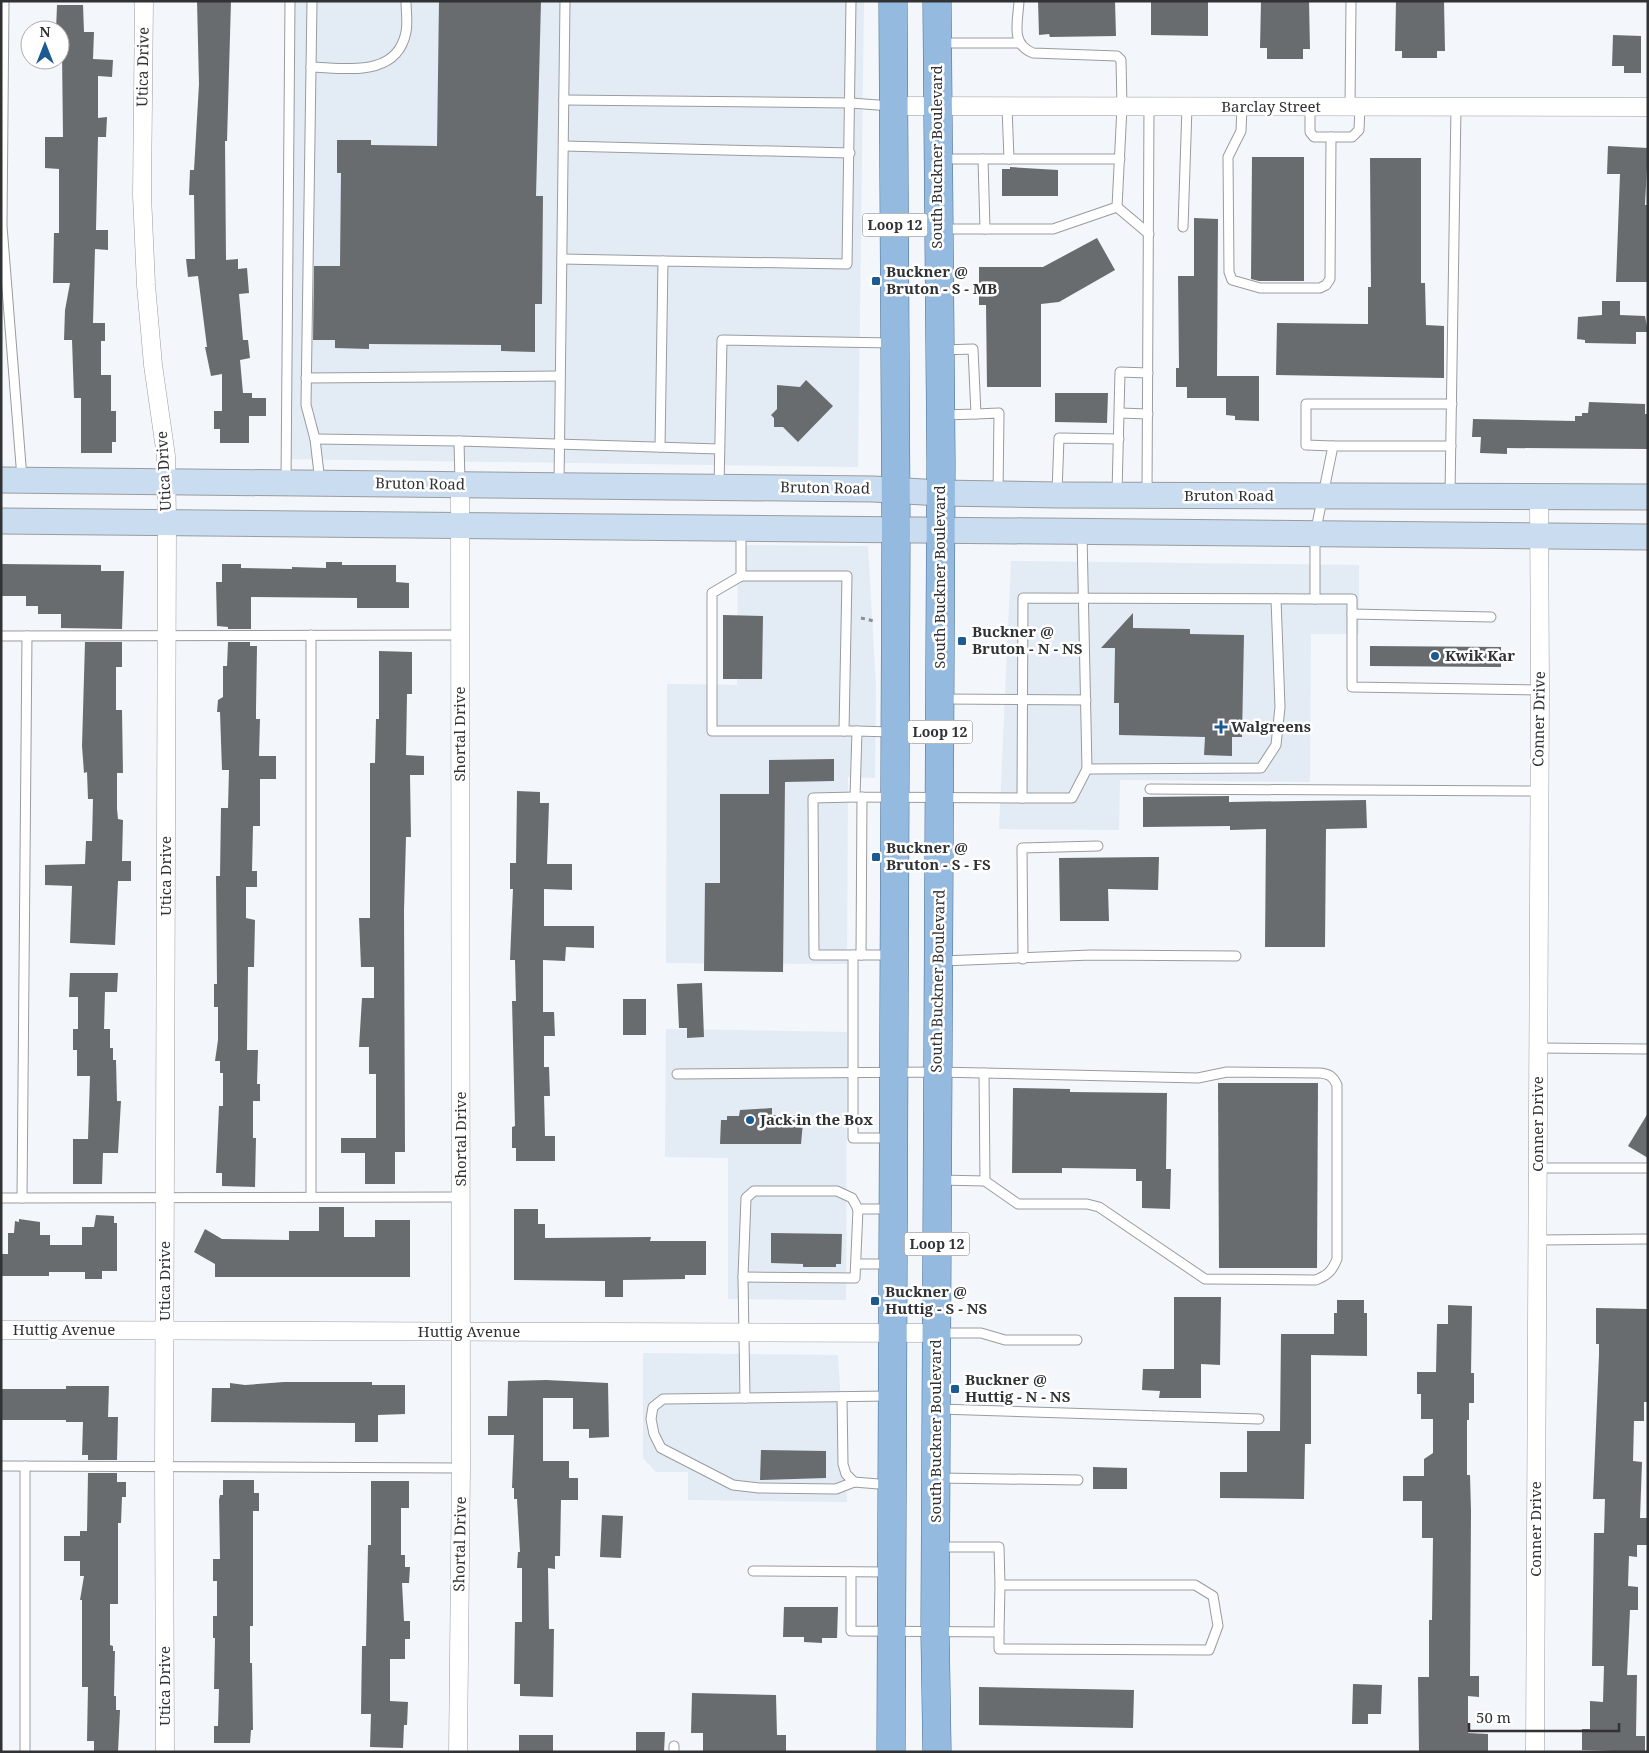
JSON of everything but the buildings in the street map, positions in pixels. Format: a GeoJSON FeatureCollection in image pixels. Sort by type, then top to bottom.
{"type":"FeatureCollection","features":[{"type":"Feature","properties":{"kind":"main road","name":"Loop 12"},"geometry":{"type":"LineString","coordinates":[[891,1752],[892,1138],[896,797],[894,732],[896,343],[894,1]]}},
{"type":"Feature","properties":{"kind":"main road","name":"South Buckner Boulevard"},"geometry":{"type":"LineString","coordinates":[[937,1],[936,106],[940,415],[940,797],[937,961],[935,1632],[937,1752]]}},
{"type":"Feature","properties":{"kind":"main road","name":"Bruton Road"},"geometry":{"type":"LineString","coordinates":[[12,480],[873,489],[940,493],[1148,496],[1648,497]]}},
{"type":"Feature","properties":{"kind":"main road"},"geometry":{"type":"LineString","coordinates":[[1,521],[1648,537]]}},
{"type":"Feature","properties":{"kind":"street","name":"Utica Drive"},"geometry":{"type":"LineString","coordinates":[[144,1],[142,195],[152,365],[166,456],[167,523],[165,1752]]}},
{"type":"Feature","properties":{"kind":"street","name":"Barclay Street"},"geometry":{"type":"LineString","coordinates":[[894,106],[1122,108],[1648,107]]}},
{"type":"Feature","properties":{"kind":"street","name":"Shortal Drive"},"geometry":{"type":"LineString","coordinates":[[458,1752],[461,1468],[460,484]]}},
{"type":"Feature","properties":{"kind":"street","name":"Conner Drive"},"geometry":{"type":"LineString","coordinates":[[1535,1752],[1538,791],[1540,690],[1539,497]]}},
{"type":"Feature","properties":{"kind":"street","name":"Huttig Avenue"},"geometry":{"type":"LineString","coordinates":[[1,1330],[936,1333]]}},
{"type":"Feature","properties":{"kind":"lane"},"geometry":{"type":"LineString","coordinates":[[4,1],[2,226],[12,480]]}},
{"type":"Feature","properties":{"kind":"lane"},"geometry":{"type":"LineString","coordinates":[[286,482],[290,1]]}},
{"type":"Feature","properties":{"kind":"lane"},"geometry":{"type":"LineString","coordinates":[[312,1],[306,405],[316,439],[320,483]]}},
{"type":"Feature","properties":{"kind":"lane"},"geometry":{"type":"LineString","coordinates":[[311,67],[359,69],[384,64],[395,56],[406,32],[406,1]]}},
{"type":"Feature","properties":{"kind":"lane"},"geometry":{"type":"LineString","coordinates":[[559,486],[565,1]]}},
{"type":"Feature","properties":{"kind":"lane"},"geometry":{"type":"LineString","coordinates":[[562,260],[847,264],[852,1]]}},
{"type":"Feature","properties":{"kind":"lane"},"geometry":{"type":"LineString","coordinates":[[1018,44],[1019,1]]}},
{"type":"Feature","properties":{"kind":"lane"},"geometry":{"type":"LineString","coordinates":[[1310,107],[1310,132],[1314,137],[1352,137],[1359,130],[1355,107],[1352,1]]}},
{"type":"Feature","properties":{"kind":"lane"},"geometry":{"type":"LineString","coordinates":[[937,43],[1018,44],[1023,49],[1033,53],[1117,56],[1121,60],[1122,67],[1118,207]]}},
{"type":"Feature","properties":{"kind":"lane"},"geometry":{"type":"LineString","coordinates":[[564,100],[851,103],[894,106]]}},
{"type":"Feature","properties":{"kind":"lane"},"geometry":{"type":"LineString","coordinates":[[1007,107],[1009,159]]}},
{"type":"Feature","properties":{"kind":"lane"},"geometry":{"type":"LineString","coordinates":[[1182,227],[1187,107]]}},
{"type":"Feature","properties":{"kind":"lane"},"geometry":{"type":"LineString","coordinates":[[1242,107],[1241,131],[1228,157],[1229,272],[1232,280],[1260,288],[1320,288],[1326,285],[1330,279],[1331,137]]}},
{"type":"Feature","properties":{"kind":"lane"},"geometry":{"type":"LineString","coordinates":[[1450,496],[1456,107]]}},
{"type":"Feature","properties":{"kind":"lane"},"geometry":{"type":"LineString","coordinates":[[1148,496],[1149,108]]}},
{"type":"Feature","properties":{"kind":"lane"},"geometry":{"type":"LineString","coordinates":[[564,146],[850,153]]}},
{"type":"Feature","properties":{"kind":"lane"},"geometry":{"type":"LineString","coordinates":[[937,159],[1120,159]]}},
{"type":"Feature","properties":{"kind":"lane"},"geometry":{"type":"LineString","coordinates":[[983,159],[985,229]]}},
{"type":"Feature","properties":{"kind":"lane"},"geometry":{"type":"LineString","coordinates":[[1118,207],[1149,234]]}},
{"type":"Feature","properties":{"kind":"lane"},"geometry":{"type":"LineString","coordinates":[[938,229],[1053,229],[1118,207]]}},
{"type":"Feature","properties":{"kind":"lane"},"geometry":{"type":"LineString","coordinates":[[660,447],[663,261]]}},
{"type":"Feature","properties":{"kind":"lane"},"geometry":{"type":"LineString","coordinates":[[719,487],[722,340],[896,343]]}},
{"type":"Feature","properties":{"kind":"lane"},"geometry":{"type":"LineString","coordinates":[[939,350],[973,349],[976,414]]}},
{"type":"Feature","properties":{"kind":"lane"},"geometry":{"type":"LineString","coordinates":[[1117,495],[1120,372],[1148,373]]}},
{"type":"Feature","properties":{"kind":"lane"},"geometry":{"type":"LineString","coordinates":[[306,378],[560,376]]}},
{"type":"Feature","properties":{"kind":"lane"},"geometry":{"type":"LineString","coordinates":[[1451,446],[1306,445],[1306,404],[1452,404]]}},
{"type":"Feature","properties":{"kind":"lane"},"geometry":{"type":"LineString","coordinates":[[940,415],[998,413],[998,494]]}},
{"type":"Feature","properties":{"kind":"lane"},"geometry":{"type":"LineString","coordinates":[[1120,414],[1148,414]]}},
{"type":"Feature","properties":{"kind":"lane"},"geometry":{"type":"LineString","coordinates":[[1057,495],[1059,438],[1119,439]]}},
{"type":"Feature","properties":{"kind":"lane"},"geometry":{"type":"LineString","coordinates":[[316,439],[459,441],[719,449]]}},
{"type":"Feature","properties":{"kind":"lane"},"geometry":{"type":"LineString","coordinates":[[459,441],[460,484]]}},
{"type":"Feature","properties":{"kind":"lane"},"geometry":{"type":"LineString","coordinates":[[1315,599],[1315,534],[1332,446]]}},
{"type":"Feature","properties":{"kind":"lane"},"geometry":{"type":"LineString","coordinates":[[741,529],[741,576]]}},
{"type":"Feature","properties":{"kind":"lane"},"geometry":{"type":"LineString","coordinates":[[894,955],[814,955],[814,798],[1072,798],[1087,769],[1082,531]]}},
{"type":"Feature","properties":{"kind":"lane"},"geometry":{"type":"LineString","coordinates":[[844,731],[847,576],[741,576],[712,593],[712,731],[894,732]]}},
{"type":"Feature","properties":{"kind":"lane"},"geometry":{"type":"LineString","coordinates":[[1022,798],[1023,598],[1352,599],[1352,687],[1540,690]]}},
{"type":"Feature","properties":{"kind":"lane"},"geometry":{"type":"LineString","coordinates":[[1087,769],[1261,768],[1276,745],[1280,707],[1276,599]]}},
{"type":"Feature","properties":{"kind":"lane"},"geometry":{"type":"LineString","coordinates":[[1352,614],[1491,616]]}},
{"type":"Feature","properties":{"kind":"lane"},"geometry":{"type":"LineString","coordinates":[[311,635],[311,1197]]}},
{"type":"Feature","properties":{"kind":"lane"},"geometry":{"type":"LineString","coordinates":[[1,636],[460,635]]}},
{"type":"Feature","properties":{"kind":"lane"},"geometry":{"type":"LineString","coordinates":[[22,1198],[27,636]]}},
{"type":"Feature","properties":{"kind":"lane"},"geometry":{"type":"LineString","coordinates":[[939,698],[1086,700]]}},
{"type":"Feature","properties":{"kind":"lane"},"geometry":{"type":"LineString","coordinates":[[857,731],[859,797],[853,1138],[892,1138]]}},
{"type":"Feature","properties":{"kind":"lane"},"geometry":{"type":"LineString","coordinates":[[1150,789],[1538,791]]}},
{"type":"Feature","properties":{"kind":"lane"},"geometry":{"type":"LineString","coordinates":[[1023,959],[1022,848],[1098,846]]}},
{"type":"Feature","properties":{"kind":"lane"},"geometry":{"type":"LineString","coordinates":[[937,961],[1091,955],[1236,956]]}},
{"type":"Feature","properties":{"kind":"lane"},"geometry":{"type":"LineString","coordinates":[[1538,1048],[1648,1049]]}},
{"type":"Feature","properties":{"kind":"lane"},"geometry":{"type":"LineString","coordinates":[[677,1074],[937,1072],[1198,1078],[1226,1072],[1328,1074],[1334,1078],[1337,1085],[1337,1259],[1333,1269],[1327,1276],[1316,1280],[1205,1279],[1099,1207],[1087,1204],[1018,1204],[984,1181],[937,1180]]}},
{"type":"Feature","properties":{"kind":"lane"},"geometry":{"type":"LineString","coordinates":[[984,1074],[984,1181]]}},
{"type":"Feature","properties":{"kind":"lane"},"geometry":{"type":"LineString","coordinates":[[1538,1168],[1648,1168]]}},
{"type":"Feature","properties":{"kind":"lane"},"geometry":{"type":"LineString","coordinates":[[742,1277],[851,1279],[857,1274],[858,1209],[852,1198],[837,1191],[754,1191],[746,1198],[742,1277],[745,1398]]}},
{"type":"Feature","properties":{"kind":"lane"},"geometry":{"type":"LineString","coordinates":[[1,1198],[461,1197]]}},
{"type":"Feature","properties":{"kind":"lane"},"geometry":{"type":"LineString","coordinates":[[858,1209],[892,1209]]}},
{"type":"Feature","properties":{"kind":"lane"},"geometry":{"type":"LineString","coordinates":[[1538,1240],[1648,1239]]}},
{"type":"Feature","properties":{"kind":"lane"},"geometry":{"type":"LineString","coordinates":[[857,1264],[892,1264]]}},
{"type":"Feature","properties":{"kind":"lane"},"geometry":{"type":"LineString","coordinates":[[936,1333],[981,1333],[1005,1340],[1077,1340]]}},
{"type":"Feature","properties":{"kind":"lane"},"geometry":{"type":"LineString","coordinates":[[891,1396],[663,1399],[653,1407],[650,1419],[654,1434],[662,1448],[670,1454],[733,1485],[758,1488],[836,1489],[854,1482],[891,1485]]}},
{"type":"Feature","properties":{"kind":"lane"},"geometry":{"type":"LineString","coordinates":[[842,1397],[843,1464],[846,1474],[854,1482]]}},
{"type":"Feature","properties":{"kind":"lane"},"geometry":{"type":"LineString","coordinates":[[936,1409],[1259,1419]]}},
{"type":"Feature","properties":{"kind":"lane"},"geometry":{"type":"LineString","coordinates":[[1,1466],[461,1468]]}},
{"type":"Feature","properties":{"kind":"lane"},"geometry":{"type":"LineString","coordinates":[[25,1466],[25,1752]]}},
{"type":"Feature","properties":{"kind":"lane"},"geometry":{"type":"LineString","coordinates":[[936,1478],[1078,1480]]}},
{"type":"Feature","properties":{"kind":"lane"},"geometry":{"type":"LineString","coordinates":[[936,1547],[999,1547],[999,1649],[1209,1650],[1218,1626],[1213,1596],[1195,1585],[1000,1585]]}},
{"type":"Feature","properties":{"kind":"lane"},"geometry":{"type":"LineString","coordinates":[[753,1570],[891,1572]]}},
{"type":"Feature","properties":{"kind":"lane"},"geometry":{"type":"LineString","coordinates":[[851,1572],[851,1631],[999,1632]]}},
{"type":"Feature","properties":{"kind":"path"},"geometry":{"type":"LineString","coordinates":[[860,618],[877,622]]}},
{"type":"Feature","properties":{"kind":"shaded area"},"geometry":{"type":"Polygon","coordinates":[[[290,1],[864,1],[858,467],[284,459],[290,1]]]}},
{"type":"Feature","properties":{"kind":"shaded area"},"geometry":{"type":"Polygon","coordinates":[[[738,545],[868,546],[876,687],[875,778],[848,777],[847,964],[666,963],[667,684],[737,685],[738,545]]]}},
{"type":"Feature","properties":{"kind":"shaded area"},"geometry":{"type":"Polygon","coordinates":[[[1011,561],[1359,565],[1359,634],[1311,634],[1310,782],[1120,780],[1119,830],[999,829],[1011,561]]]}},
{"type":"Feature","properties":{"kind":"shaded area"},"geometry":{"type":"Polygon","coordinates":[[[666,1029],[847,1032],[846,1300],[728,1299],[728,1158],[665,1157],[666,1029]]]}},
{"type":"Feature","properties":{"kind":"shaded area"},"geometry":{"type":"Polygon","coordinates":[[[643,1353],[838,1355],[847,1502],[688,1500],[688,1472],[656,1472],[643,1458],[643,1353]]]}},
{"type":"Feature","properties":{"kind":"place","name":"Buckner @ Bruton - S - MB"},"geometry":{"type":"Point","coordinates":[876,281]}},
{"type":"Feature","properties":{"kind":"place","name":"Buckner @ Bruton - N - NS"},"geometry":{"type":"Point","coordinates":[962,641]}},
{"type":"Feature","properties":{"kind":"place","name":"Kwik Kar"},"geometry":{"type":"Point","coordinates":[1435,656]}},
{"type":"Feature","properties":{"kind":"place","name":"Walgreens"},"geometry":{"type":"Point","coordinates":[1221,727]}},
{"type":"Feature","properties":{"kind":"place","name":"Buckner @ Bruton - S - FS"},"geometry":{"type":"Point","coordinates":[876,857]}},
{"type":"Feature","properties":{"kind":"place","name":"Jack in the Box"},"geometry":{"type":"Point","coordinates":[750,1120]}},
{"type":"Feature","properties":{"kind":"place","name":"Buckner @ Huttig - S - NS"},"geometry":{"type":"Point","coordinates":[875,1301]}},
{"type":"Feature","properties":{"kind":"place","name":"Buckner @ Huttig - N - NS"},"geometry":{"type":"Point","coordinates":[955,1389]}}]}
